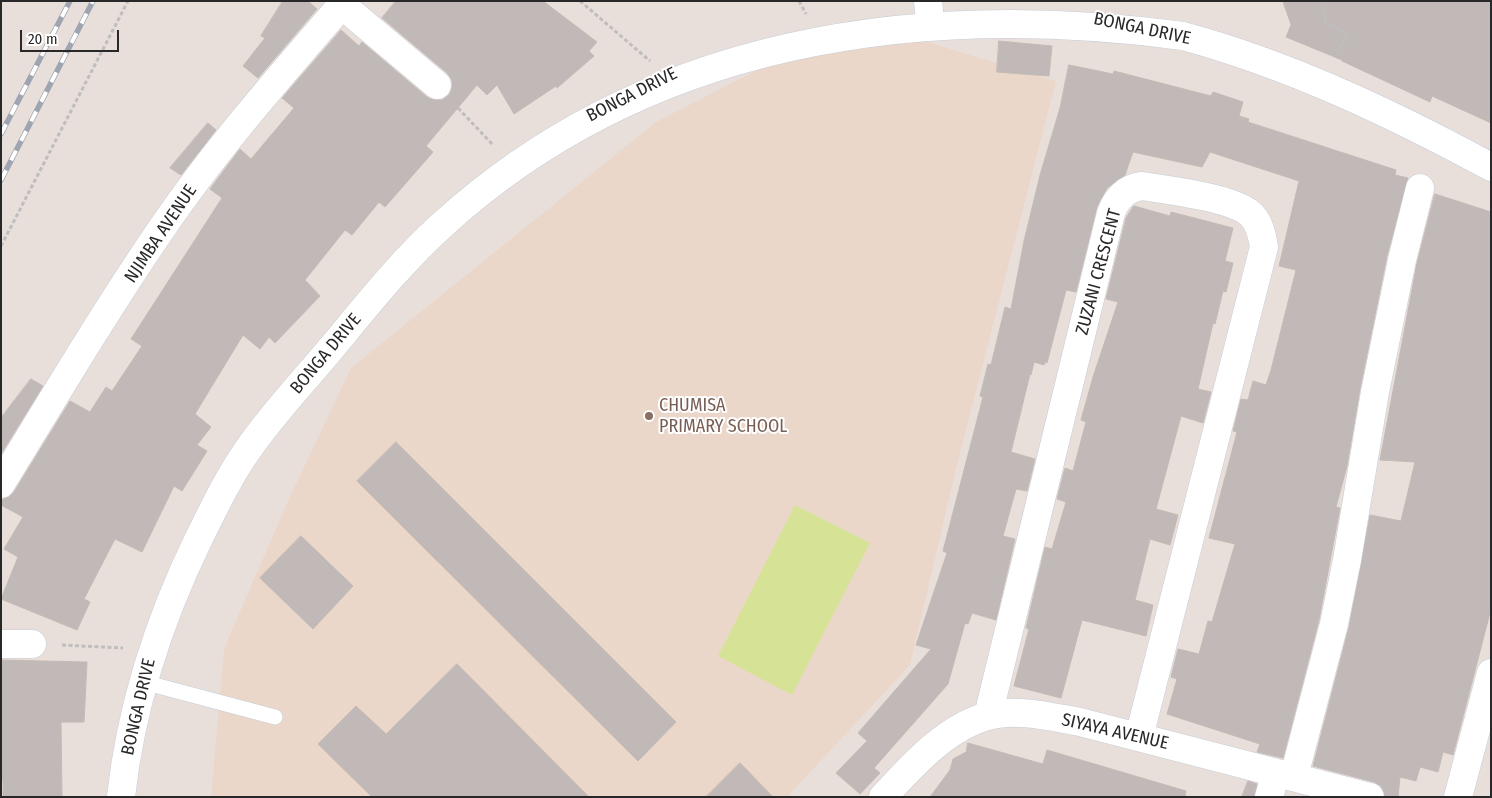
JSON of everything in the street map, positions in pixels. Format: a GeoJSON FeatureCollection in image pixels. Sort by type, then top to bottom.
{"type":"FeatureCollection","features":[{"type":"Feature","properties":{"kind":"street"},"geometry":{"type":"LineString","coordinates":[[343,3],[437,86]]}},
{"type":"Feature","properties":{"kind":"street","name":"NJIMBA AVENUE"},"geometry":{"type":"LineString","coordinates":[[1,484],[160,230],[276,82],[343,3]]}},
{"type":"Feature","properties":{"kind":"street","name":"BONGA DRIVE"},"geometry":{"type":"LineString","coordinates":[[122,797],[125,765],[152,650],[172,595],[222,490],[249,447],[392,274],[441,226],[513,167],[586,117],[667,76],[744,46],[814,28],[929,6],[1099,19],[1184,37],[1280,68],[1377,109],[1491,166]]}},
{"type":"Feature","properties":{"kind":"street","name":"ZUZANI CRESCENT"},"geometry":{"type":"LineString","coordinates":[[988,716],[1111,213],[1114,205],[1123,194],[1133,187],[1142,186],[1233,204],[1248,212],[1256,221],[1262,232],[1264,247],[1139,737]]}},
{"type":"Feature","properties":{"kind":"street"},"geometry":{"type":"LineString","coordinates":[[1280,782],[1334,624],[1347,560],[1375,392],[1420,188]]}},
{"type":"Feature","properties":{"kind":"street"},"geometry":{"type":"LineString","coordinates":[[1,644],[32,644]]}},
{"type":"Feature","properties":{"kind":"street"},"geometry":{"type":"LineString","coordinates":[[1458,797],[1491,673]]}},
{"type":"Feature","properties":{"kind":"street","name":"SIYAYA AVENUE"},"geometry":{"type":"LineString","coordinates":[[888,795],[925,754],[958,730],[988,716],[1039,715],[1139,737],[1280,782],[1370,797]]}},
{"type":"Feature","properties":{"kind":"lane"},"geometry":{"type":"LineString","coordinates":[[143,682],[275,717]]}},
{"type":"Feature","properties":{"kind":"path"},"geometry":{"type":"LineString","coordinates":[[1,246],[128,1]]}},
{"type":"Feature","properties":{"kind":"path"},"geometry":{"type":"LineString","coordinates":[[580,1],[667,76]]}},
{"type":"Feature","properties":{"kind":"path"},"geometry":{"type":"LineString","coordinates":[[1322,1],[1326,23],[1348,34],[1322,85]]}},
{"type":"Feature","properties":{"kind":"path"},"geometry":{"type":"LineString","coordinates":[[437,86],[513,167]]}},
{"type":"Feature","properties":{"kind":"path"},"geometry":{"type":"LineString","coordinates":[[32,644],[126,648]]}},
{"type":"Feature","properties":{"kind":"shaded area","name":"CHUMISA PRIMARY SCHOOL"},"geometry":{"type":"Polygon","coordinates":[[[854,20],[1056,81],[957,465],[910,665],[787,797],[211,797],[224,649],[286,505],[351,368],[656,122],[854,20]]]}},
{"type":"Feature","properties":{"kind":"green space"},"geometry":{"type":"Polygon","coordinates":[[[795,505],[870,543],[792,695],[718,656],[795,505]]]}},
{"type":"Feature","properties":{"kind":"building"},"geometry":{"type":"Polygon","coordinates":[[[283,1],[308,1],[317,9],[258,78],[243,66],[265,38],[261,36],[283,1]]]}},
{"type":"Feature","properties":{"kind":"building"},"geometry":{"type":"Polygon","coordinates":[[[396,1],[543,1],[597,42],[589,51],[594,56],[557,88],[556,86],[514,114],[497,85],[487,95],[477,85],[426,146],[433,152],[385,207],[379,202],[352,235],[345,230],[305,280],[320,296],[275,343],[269,337],[260,349],[243,335],[195,414],[211,427],[197,445],[207,451],[182,491],[174,486],[142,552],[115,539],[84,599],[90,602],[77,630],[1,599],[18,557],[4,549],[23,517],[1,505],[1,500],[9,497],[14,492],[70,401],[90,412],[106,387],[112,391],[142,346],[131,339],[222,198],[210,189],[240,149],[251,159],[294,108],[282,98],[341,30],[359,46],[362,42],[427,97],[434,100],[442,100],[449,95],[452,88],[452,80],[447,73],[382,18],[396,1]]]}},
{"type":"Feature","properties":{"kind":"building"},"geometry":{"type":"Polygon","coordinates":[[[1283,1],[1491,1],[1491,123],[1432,96],[1430,102],[1342,60],[1286,37],[1291,25],[1283,1]]]}},
{"type":"Feature","properties":{"kind":"building"},"geometry":{"type":"Polygon","coordinates":[[[999,41],[1052,46],[1049,76],[997,72],[999,41]]]}},
{"type":"Feature","properties":{"kind":"building"},"geometry":{"type":"Polygon","coordinates":[[[1069,65],[1113,74],[1114,71],[1211,96],[1213,92],[1243,102],[1239,116],[1249,119],[1248,122],[1396,170],[1395,175],[1408,178],[1387,256],[1360,389],[1347,466],[1336,507],[1340,508],[1319,620],[1283,758],[1257,752],[1260,744],[1167,714],[1177,679],[1171,677],[1178,649],[1199,654],[1208,621],[1212,622],[1235,544],[1209,538],[1237,432],[1233,431],[1241,399],[1248,400],[1253,381],[1266,385],[1271,370],[1296,270],[1279,266],[1299,181],[1210,152],[1202,167],[1133,152],[1125,175],[1107,188],[1097,207],[1076,292],[1066,290],[1047,363],[1045,362],[1044,365],[1034,362],[1030,374],[1011,452],[1035,459],[1027,491],[1016,489],[1003,536],[1015,539],[996,620],[972,613],[968,624],[965,623],[948,684],[874,768],[880,773],[860,794],[836,773],[867,741],[858,733],[931,649],[916,645],[947,553],[943,551],[983,397],[980,396],[988,364],[991,365],[1005,307],[1011,309],[1024,241],[1040,175],[1060,108],[1069,65]]]}},
{"type":"Feature","properties":{"kind":"building"},"geometry":{"type":"Polygon","coordinates":[[[208,123],[216,130],[181,175],[170,168],[208,123]]]}},
{"type":"Feature","properties":{"kind":"building"},"geometry":{"type":"Polygon","coordinates":[[[1435,194],[1491,212],[1491,609],[1453,755],[1443,752],[1438,772],[1420,767],[1416,781],[1400,777],[1398,797],[1385,797],[1381,786],[1374,782],[1313,766],[1349,627],[1370,515],[1401,521],[1415,462],[1380,460],[1417,263],[1435,194]]]}},
{"type":"Feature","properties":{"kind":"building"},"geometry":{"type":"Polygon","coordinates":[[[1134,206],[1170,216],[1171,212],[1233,228],[1225,261],[1233,263],[1226,292],[1223,291],[1215,324],[1213,323],[1198,389],[1211,392],[1203,423],[1181,416],[1156,509],[1178,515],[1170,545],[1150,539],[1135,600],[1153,605],[1146,636],[1082,620],[1061,698],[1014,686],[1029,629],[1026,628],[1045,547],[1052,549],[1066,502],[1057,499],[1065,468],[1073,471],[1086,422],[1081,420],[1118,302],[1106,299],[1126,218],[1134,206]]]}},
{"type":"Feature","properties":{"kind":"building"},"geometry":{"type":"Polygon","coordinates":[[[31,379],[43,386],[1,454],[1,418],[31,379]]]}},
{"type":"Feature","properties":{"kind":"building"},"geometry":{"type":"Polygon","coordinates":[[[396,442],[676,722],[638,761],[357,481],[396,442]]]}},
{"type":"Feature","properties":{"kind":"building"},"geometry":{"type":"Polygon","coordinates":[[[301,536],[353,586],[313,629],[260,578],[301,536]]]}},
{"type":"Feature","properties":{"kind":"building"},"geometry":{"type":"Polygon","coordinates":[[[1,660],[87,662],[84,722],[61,722],[62,797],[3,797],[3,780],[1,780],[1,660]]]}},
{"type":"Feature","properties":{"kind":"building"},"geometry":{"type":"Polygon","coordinates":[[[457,664],[589,797],[372,797],[318,744],[356,706],[386,734],[457,664]]]}},
{"type":"Feature","properties":{"kind":"building"},"geometry":{"type":"Polygon","coordinates":[[[968,743],[1043,764],[1047,750],[1186,791],[1185,797],[930,797],[950,770],[953,759],[966,752],[968,743]]]}},
{"type":"Feature","properties":{"kind":"building"},"geometry":{"type":"Polygon","coordinates":[[[740,763],[773,797],[706,797],[740,763]]]}},
{"type":"Feature","properties":{"kind":"building"},"geometry":{"type":"Polygon","coordinates":[[[1248,781],[1257,784],[1254,797],[1242,797],[1248,781]]]}},
{"type":"Feature","properties":{"kind":"railway"},"geometry":{"type":"LineString","coordinates":[[1,134],[70,1]]}},
{"type":"Feature","properties":{"kind":"railway"},"geometry":{"type":"LineString","coordinates":[[1,180],[93,1]]}},
{"type":"Feature","properties":{"kind":"place","name":"CHUMISA PRIMARY SCHOOL"},"geometry":{"type":"Point","coordinates":[649,416]}}]}
